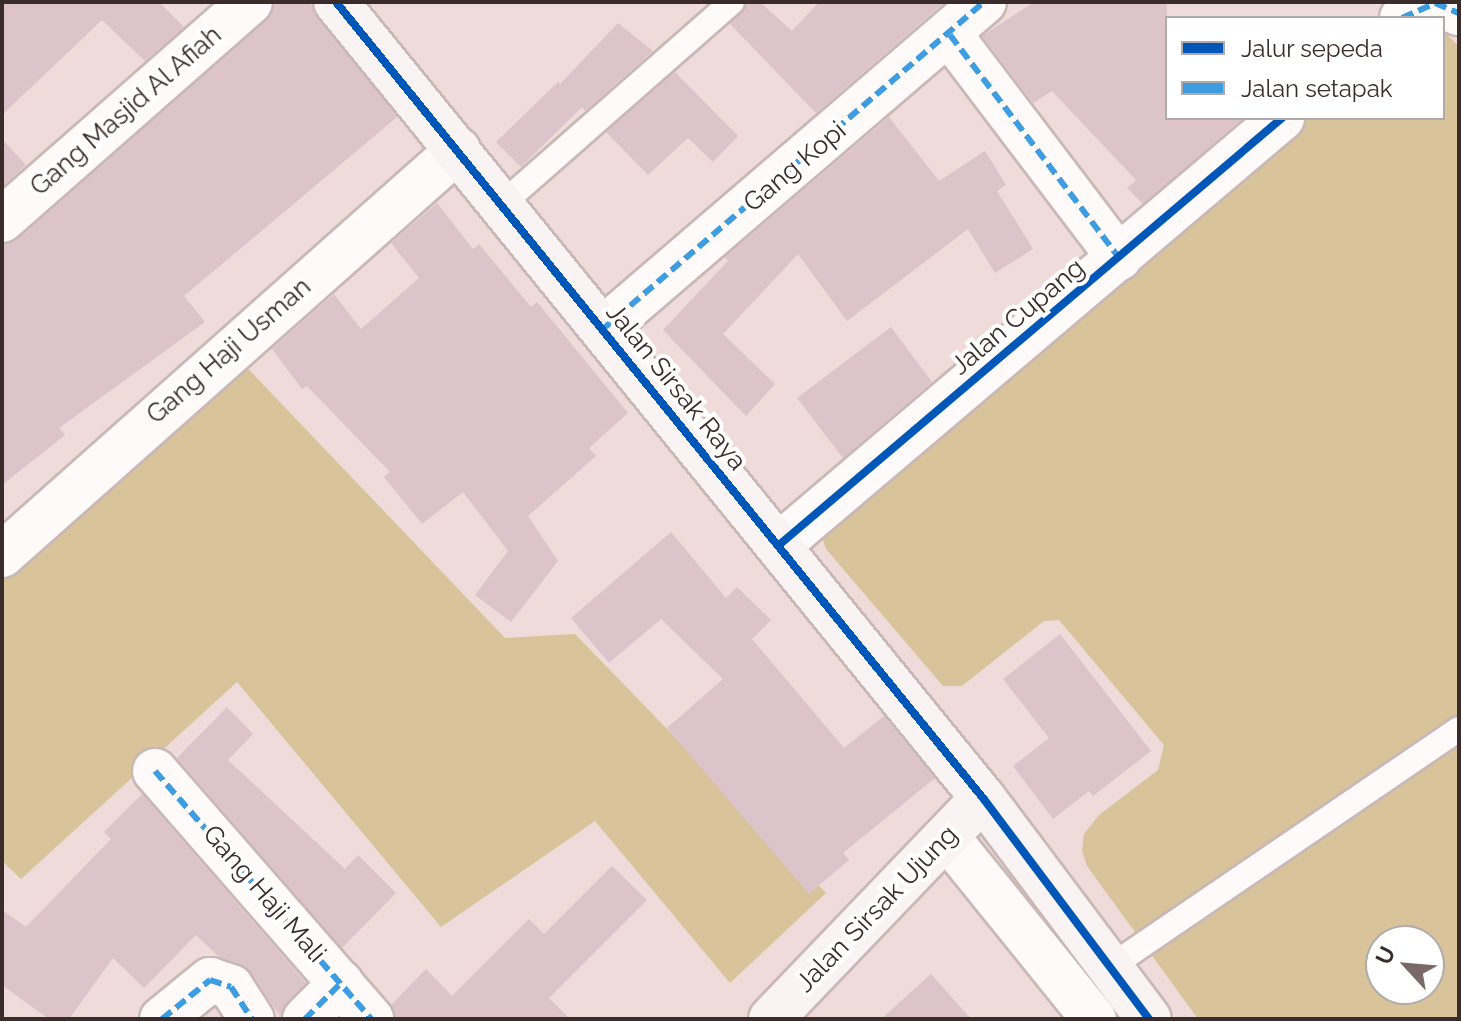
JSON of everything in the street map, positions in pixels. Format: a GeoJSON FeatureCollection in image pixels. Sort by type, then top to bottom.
{"type":"FeatureCollection","features":[{"type":"Feature","properties":{"kind":"street","name":"Gang Masjid Al Afiah"},"geometry":{"type":"LineString","coordinates":[[2,220],[250,2]]}},
{"type":"Feature","properties":{"kind":"street","name":"Jalan Sirsak Raya"},"geometry":{"type":"LineString","coordinates":[[336,2],[983,798],[1149,1019]]}},
{"type":"Feature","properties":{"kind":"street","name":"Gang Kopi"},"geometry":{"type":"LineString","coordinates":[[603,329],[950,35],[984,2]]}},
{"type":"Feature","properties":{"kind":"street"},"geometry":{"type":"LineString","coordinates":[[1406,16],[1435,3],[1459,13]]}},
{"type":"Feature","properties":{"kind":"street"},"geometry":{"type":"LineString","coordinates":[[950,35],[1119,258]]}},
{"type":"Feature","properties":{"kind":"street","name":"Jalan Cupang"},"geometry":{"type":"LineString","coordinates":[[779,545],[1280,120]]}},
{"type":"Feature","properties":{"kind":"street","name":"Gang Haji Usman"},"geometry":{"type":"LineString","coordinates":[[5,547],[458,150]]}},
{"type":"Feature","properties":{"kind":"street","name":"Gang Haji Mali"},"geometry":{"type":"LineString","coordinates":[[155,771],[371,1019]]}},
{"type":"Feature","properties":{"kind":"street","name":"Jalan Sirsak Ujung"},"geometry":{"type":"LineString","coordinates":[[771,1019],[983,798]]}},
{"type":"Feature","properties":{"kind":"street"},"geometry":{"type":"LineString","coordinates":[[947,837],[1094,1019]]}},
{"type":"Feature","properties":{"kind":"street"},"geometry":{"type":"LineString","coordinates":[[162,1019],[210,980],[231,987],[252,1019]]}},
{"type":"Feature","properties":{"kind":"street"},"geometry":{"type":"LineString","coordinates":[[305,1019],[341,983]]}},
{"type":"Feature","properties":{"kind":"lane"},"geometry":{"type":"LineString","coordinates":[[502,204],[732,2]]}},
{"type":"Feature","properties":{"kind":"lane"},"geometry":{"type":"LineString","coordinates":[[1110,967],[1459,729]]}},
{"type":"Feature","properties":{"kind":"shaded area"},"geometry":{"type":"Polygon","coordinates":[[[1445,32],[1459,47],[1459,1019],[1198,1019],[1087,866],[1082,851],[1084,834],[1099,815],[1158,770],[1164,745],[1059,620],[1044,621],[962,686],[943,686],[826,549],[820,531],[1300,120],[1445,120],[1445,32]]]}},
{"type":"Feature","properties":{"kind":"shaded area"},"geometry":{"type":"Polygon","coordinates":[[[235,355],[505,638],[575,634],[826,893],[730,983],[595,821],[441,927],[237,682],[21,879],[2,861],[2,565],[235,355]]]}},
{"type":"Feature","properties":{"kind":"building"},"geometry":{"type":"Polygon","coordinates":[[[2,2],[159,2],[184,27],[145,61],[102,20],[2,115],[2,2]]]}},
{"type":"Feature","properties":{"kind":"building"},"geometry":{"type":"Polygon","coordinates":[[[274,2],[309,2],[397,117],[184,296],[205,322],[59,428],[65,435],[2,485],[2,244],[18,239],[266,21],[274,2]]]}},
{"type":"Feature","properties":{"kind":"building"},"geometry":{"type":"Polygon","coordinates":[[[747,2],[760,2],[792,31],[819,2],[945,2],[816,113],[730,24],[747,2]]]}},
{"type":"Feature","properties":{"kind":"building"},"geometry":{"type":"Polygon","coordinates":[[[1034,2],[1167,2],[1165,120],[1241,120],[1143,204],[1127,188],[1136,180],[1052,91],[1033,103],[982,36],[1034,2]]]}},
{"type":"Feature","properties":{"kind":"building"},"geometry":{"type":"Polygon","coordinates":[[[618,23],[653,51],[585,111],[582,107],[521,167],[496,142],[558,82],[569,94],[560,84],[618,23]]]}},
{"type":"Feature","properties":{"kind":"building"},"geometry":{"type":"Polygon","coordinates":[[[675,72],[738,136],[713,162],[688,138],[648,175],[606,132],[675,72]]]}},
{"type":"Feature","properties":{"kind":"building"},"geometry":{"type":"Polygon","coordinates":[[[889,117],[939,181],[985,151],[1006,185],[997,191],[1033,249],[995,273],[968,229],[847,321],[798,254],[723,334],[775,384],[746,416],[663,330],[728,261],[725,257],[889,117]]]}},
{"type":"Feature","properties":{"kind":"building"},"geometry":{"type":"Polygon","coordinates":[[[2,139],[26,165],[2,187],[2,139]]]}},
{"type":"Feature","properties":{"kind":"building"},"geometry":{"type":"Polygon","coordinates":[[[437,203],[473,249],[479,244],[531,307],[537,302],[628,413],[589,448],[596,456],[528,516],[558,561],[511,622],[475,595],[508,551],[463,492],[422,524],[384,477],[390,472],[307,386],[302,389],[272,349],[334,294],[361,329],[419,278],[391,243],[437,203]]]}},
{"type":"Feature","properties":{"kind":"building"},"geometry":{"type":"Polygon","coordinates":[[[891,327],[932,382],[843,458],[797,398],[891,327]]]}},
{"type":"Feature","properties":{"kind":"building"},"geometry":{"type":"Polygon","coordinates":[[[671,532],[726,598],[737,587],[771,620],[752,639],[844,748],[884,716],[935,778],[843,853],[849,860],[809,894],[667,728],[723,679],[661,619],[609,663],[571,618],[671,532]]]}},
{"type":"Feature","properties":{"kind":"building"},"geometry":{"type":"Polygon","coordinates":[[[1060,634],[1151,751],[1093,796],[1089,791],[1053,819],[1013,766],[1049,738],[1003,679],[1060,634]]]}},
{"type":"Feature","properties":{"kind":"building"},"geometry":{"type":"Polygon","coordinates":[[[227,707],[253,734],[228,760],[345,869],[358,855],[396,893],[342,948],[177,758],[227,707]]]}},
{"type":"Feature","properties":{"kind":"building"},"geometry":{"type":"Polygon","coordinates":[[[142,794],[306,983],[287,1002],[281,1017],[251,973],[219,957],[196,935],[144,988],[113,958],[69,1019],[49,1019],[2,985],[2,910],[26,927],[111,839],[104,832],[142,794]]]}},
{"type":"Feature","properties":{"kind":"building"},"geometry":{"type":"Polygon","coordinates":[[[612,866],[647,900],[549,998],[570,1019],[395,1019],[391,1005],[426,969],[452,996],[529,919],[544,934],[612,866]]]}},
{"type":"Feature","properties":{"kind":"building"},"geometry":{"type":"Polygon","coordinates":[[[931,974],[971,1019],[881,1019],[931,974]]]}},
{"type":"Feature","properties":{"kind":"marked path"},"geometry":{"type":"LineString","coordinates":[[603,329],[984,2]]}},
{"type":"Feature","properties":{"kind":"marked path"},"geometry":{"type":"LineString","coordinates":[[1406,16],[1435,3],[1459,13]]}},
{"type":"Feature","properties":{"kind":"marked path"},"geometry":{"type":"LineString","coordinates":[[950,35],[1119,258]]}},
{"type":"Feature","properties":{"kind":"marked path"},"geometry":{"type":"LineString","coordinates":[[155,771],[371,1019]]}},
{"type":"Feature","properties":{"kind":"marked path"},"geometry":{"type":"LineString","coordinates":[[162,1019],[210,980],[231,987],[252,1019]]}},
{"type":"Feature","properties":{"kind":"marked path"},"geometry":{"type":"LineString","coordinates":[[305,1019],[341,983]]}},
{"type":"Feature","properties":{"kind":"cycle path"},"geometry":{"type":"LineString","coordinates":[[336,2],[983,798],[1149,1019]]}},
{"type":"Feature","properties":{"kind":"cycle path"},"geometry":{"type":"LineString","coordinates":[[779,545],[1280,120]]}}]}
